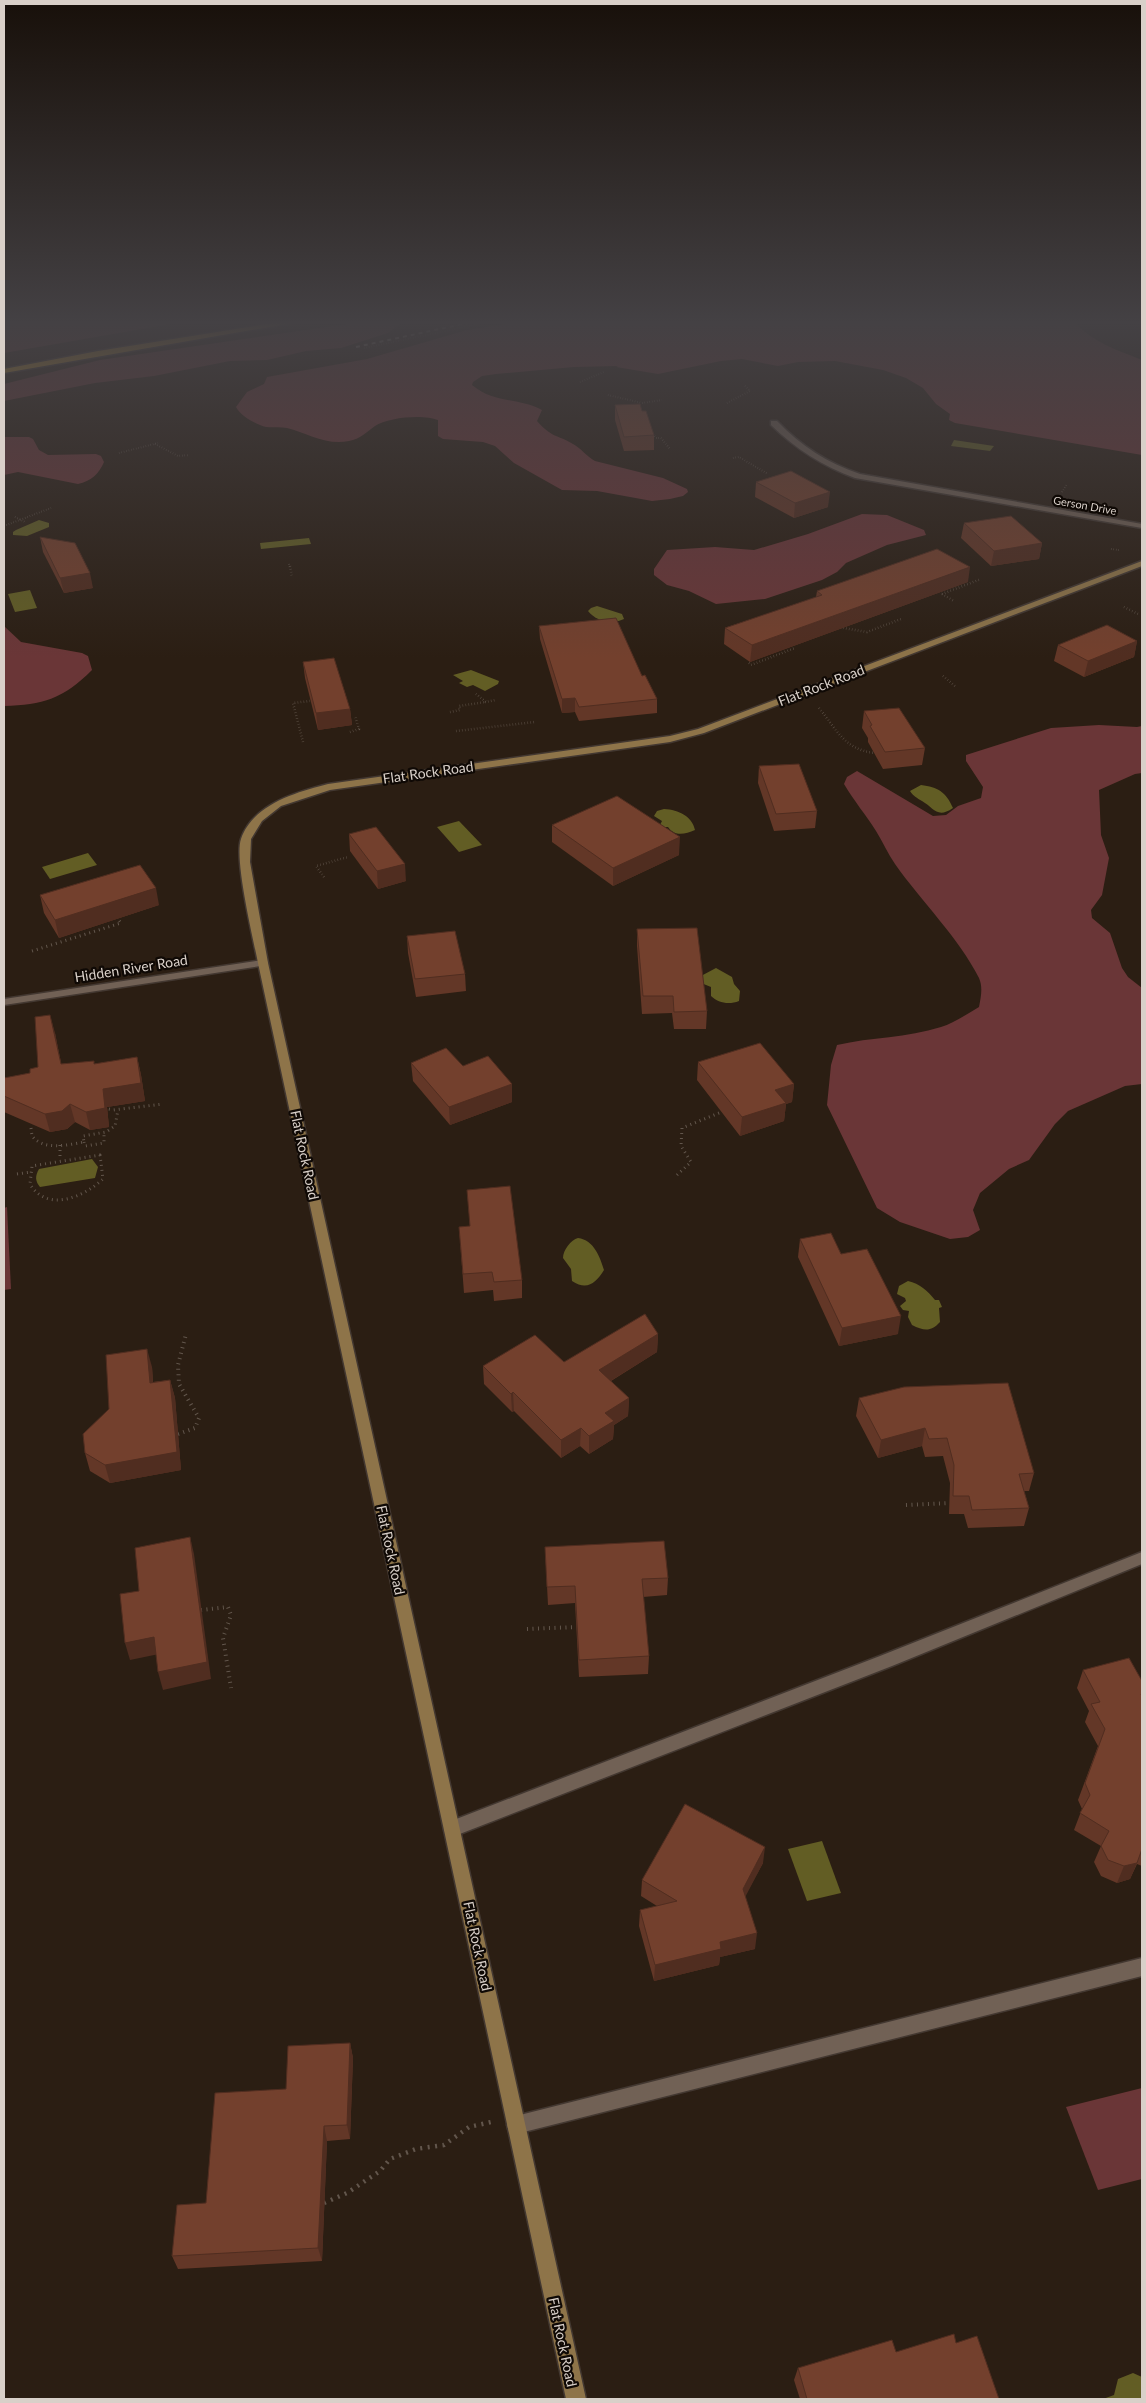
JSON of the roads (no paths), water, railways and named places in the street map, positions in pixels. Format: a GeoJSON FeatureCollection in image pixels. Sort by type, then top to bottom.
{"type":"FeatureCollection","features":[{"type":"Feature","properties":{"kind":"street","name":"Gerson Drive"},"geometry":{"type":"LineString","coordinates":[[787,434],[812,456],[838,470],[858,476],[1142,526]]}},
{"type":"Feature","properties":{"kind":"street","name":"Flat Rock Road"},"geometry":{"type":"LineString","coordinates":[[576,2399],[263,963],[244,850],[246,839],[258,819],[278,804],[328,787],[670,739],[701,731],[1142,563]]}},
{"type":"Feature","properties":{"kind":"street","name":"Hidden River Road"},"geometry":{"type":"LineString","coordinates":[[4,1002],[263,963]]}},
{"type":"Feature","properties":{"kind":"street"},"geometry":{"type":"LineString","coordinates":[[452,1830],[886,1661],[1142,1558]]}},
{"type":"Feature","properties":{"kind":"street"},"geometry":{"type":"LineString","coordinates":[[516,2121],[1142,1967]]}}]}
